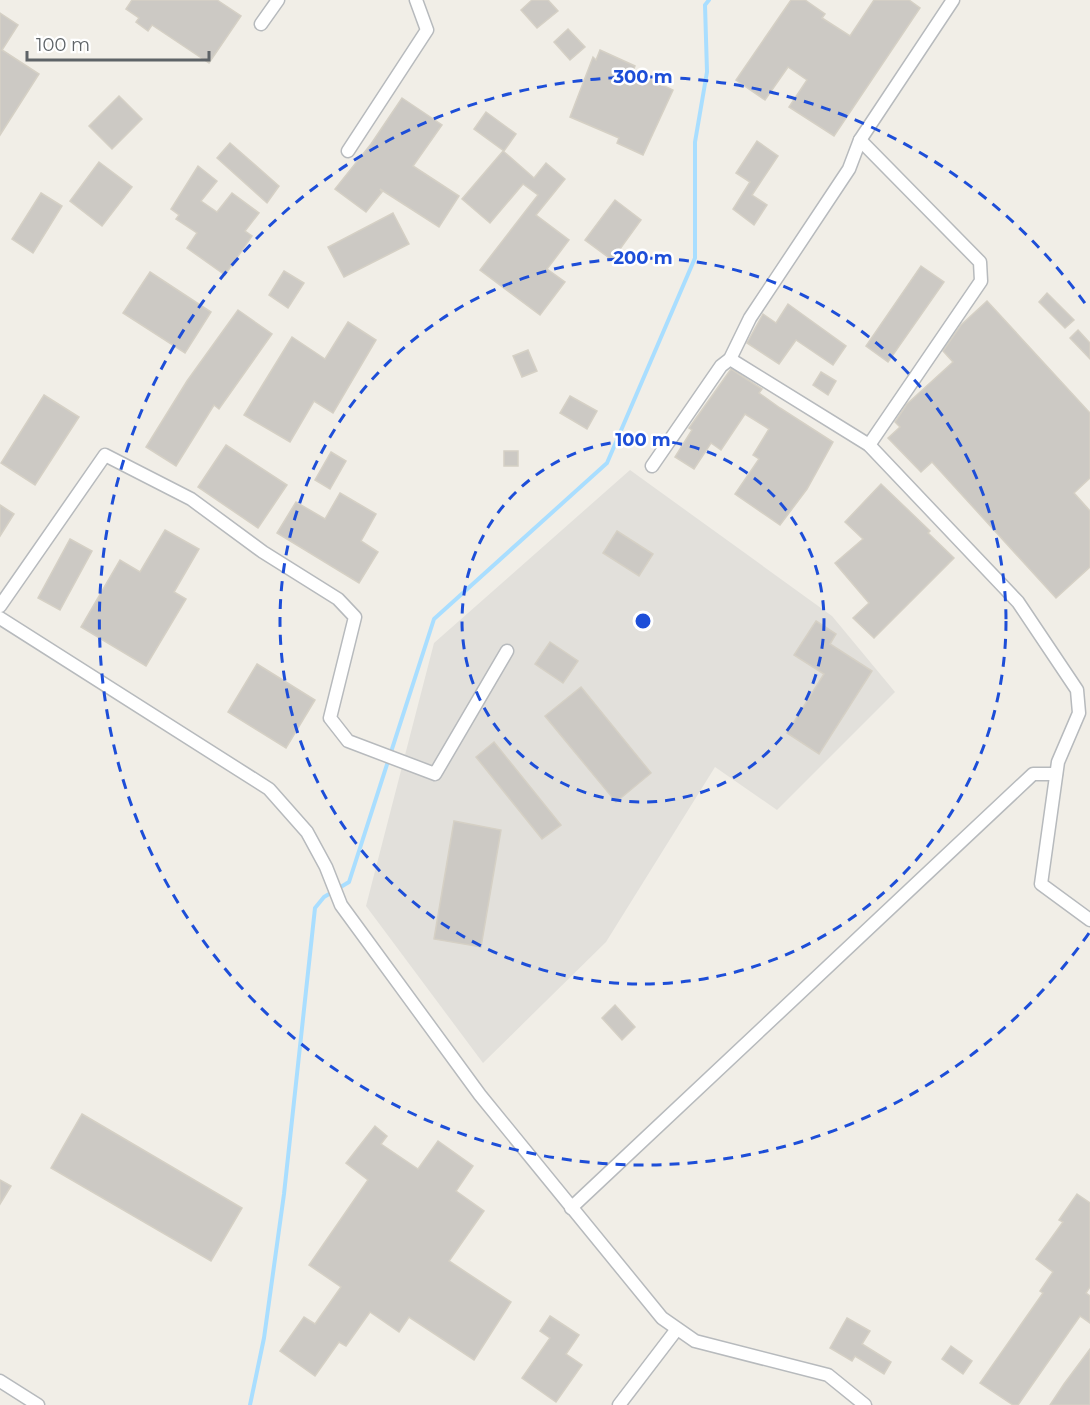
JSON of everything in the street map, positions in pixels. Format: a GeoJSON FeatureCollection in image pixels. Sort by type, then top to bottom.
{"type":"FeatureCollection","features":[{"type":"Feature","properties":{"kind":"street"},"geometry":{"type":"LineString","coordinates":[[261,24],[278,0]]}},
{"type":"Feature","properties":{"kind":"street"},"geometry":{"type":"LineString","coordinates":[[348,151],[427,30],[416,0]]}},
{"type":"Feature","properties":{"kind":"street"},"geometry":{"type":"LineString","coordinates":[[652,466],[721,366],[730,359],[750,318],[849,169],[860,140],[953,0]]}},
{"type":"Feature","properties":{"kind":"street"},"geometry":{"type":"LineString","coordinates":[[860,140],[980,262],[981,281],[869,445]]}},
{"type":"Feature","properties":{"kind":"street"},"geometry":{"type":"LineString","coordinates":[[730,359],[869,445],[1018,602],[1077,690],[1084,710],[1056,774],[1041,884],[1090,920]]}},
{"type":"Feature","properties":{"kind":"street"},"geometry":{"type":"LineString","coordinates":[[0,606],[105,454],[190,499],[263,552],[338,599],[355,617],[330,718],[348,741],[435,774],[507,651]]}},
{"type":"Feature","properties":{"kind":"street"},"geometry":{"type":"LineString","coordinates":[[0,618],[269,789],[307,832],[326,867],[341,905],[480,1095],[662,1318],[695,1341],[828,1375],[865,1405]]}},
{"type":"Feature","properties":{"kind":"street"},"geometry":{"type":"LineString","coordinates":[[571,1208],[1033,774],[1056,774]]}},
{"type":"Feature","properties":{"kind":"street"},"geometry":{"type":"LineString","coordinates":[[618,1405],[677,1329]]}},
{"type":"Feature","properties":{"kind":"street"},"geometry":{"type":"LineString","coordinates":[[0,1381],[38,1405]]}},
{"type":"Feature","properties":{"kind":"shaded area"},"geometry":{"type":"Polygon","coordinates":[[[630,470],[832,616],[895,692],[777,810],[715,767],[606,942],[483,1063],[366,906],[434,643],[630,470]]]}},
{"type":"Feature","properties":{"kind":"building"},"geometry":{"type":"Polygon","coordinates":[[[132,0],[217,0],[241,16],[209,63],[152,25],[148,31],[136,22],[139,18],[126,9],[132,0]]]}},
{"type":"Feature","properties":{"kind":"building"},"geometry":{"type":"Polygon","coordinates":[[[532,0],[548,0],[558,11],[537,28],[521,10],[532,0]]]}},
{"type":"Feature","properties":{"kind":"building"},"geometry":{"type":"Polygon","coordinates":[[[791,0],[805,0],[825,14],[822,18],[850,36],[874,0],[909,0],[920,8],[834,136],[789,107],[807,80],[788,67],[765,100],[736,80],[791,0]]]}},
{"type":"Feature","properties":{"kind":"building"},"geometry":{"type":"Polygon","coordinates":[[[0,13],[18,25],[2,50],[39,74],[0,135],[0,13]]]}},
{"type":"Feature","properties":{"kind":"building"},"geometry":{"type":"Polygon","coordinates":[[[568,29],[585,47],[570,60],[554,42],[568,29]]]}},
{"type":"Feature","properties":{"kind":"building"},"geometry":{"type":"Polygon","coordinates":[[[600,50],[635,66],[633,71],[673,90],[643,155],[617,143],[619,138],[570,117],[593,57],[596,60],[600,50]]]}},
{"type":"Feature","properties":{"kind":"building"},"geometry":{"type":"Polygon","coordinates":[[[119,96],[142,119],[112,149],[89,126],[119,96]]]}},
{"type":"Feature","properties":{"kind":"building"},"geometry":{"type":"Polygon","coordinates":[[[402,98],[442,125],[413,166],[459,196],[439,227],[380,189],[382,192],[366,212],[335,189],[371,144],[402,98]]]}},
{"type":"Feature","properties":{"kind":"building"},"geometry":{"type":"Polygon","coordinates":[[[486,112],[516,134],[504,151],[474,129],[486,112]]]}},
{"type":"Feature","properties":{"kind":"building"},"geometry":{"type":"Polygon","coordinates":[[[757,141],[778,156],[752,195],[767,205],[754,225],[733,209],[750,182],[736,173],[757,141]]]}},
{"type":"Feature","properties":{"kind":"building"},"geometry":{"type":"Polygon","coordinates":[[[230,143],[279,186],[267,203],[217,158],[230,143]]]}},
{"type":"Feature","properties":{"kind":"building"},"geometry":{"type":"Polygon","coordinates":[[[503,151],[534,178],[546,163],[565,179],[536,215],[569,240],[547,269],[565,282],[540,315],[480,270],[538,195],[523,184],[490,223],[462,199],[503,151]]]}},
{"type":"Feature","properties":{"kind":"building"},"geometry":{"type":"Polygon","coordinates":[[[99,162],[132,187],[102,226],[70,201],[99,162]]]}},
{"type":"Feature","properties":{"kind":"building"},"geometry":{"type":"Polygon","coordinates":[[[198,166],[217,181],[201,201],[217,212],[232,193],[259,213],[245,231],[252,236],[225,275],[187,248],[197,233],[176,219],[179,215],[171,209],[198,166]]]}},
{"type":"Feature","properties":{"kind":"building"},"geometry":{"type":"Polygon","coordinates":[[[41,193],[62,206],[33,253],[12,239],[41,193]]]}},
{"type":"Feature","properties":{"kind":"building"},"geometry":{"type":"Polygon","coordinates":[[[615,200],[641,220],[612,260],[585,240],[615,200]]]}},
{"type":"Feature","properties":{"kind":"building"},"geometry":{"type":"Polygon","coordinates":[[[393,213],[409,244],[344,277],[328,247],[393,213]]]}},
{"type":"Feature","properties":{"kind":"building"},"geometry":{"type":"Polygon","coordinates":[[[921,266],[944,282],[888,362],[866,346],[921,266]]]}},
{"type":"Feature","properties":{"kind":"building"},"geometry":{"type":"Polygon","coordinates":[[[284,271],[304,283],[288,308],[269,295],[284,271]]]}},
{"type":"Feature","properties":{"kind":"building"},"geometry":{"type":"Polygon","coordinates":[[[150,272],[211,312],[185,353],[123,313],[150,272]]]}},
{"type":"Feature","properties":{"kind":"building"},"geometry":{"type":"Polygon","coordinates":[[[1047,293],[1074,320],[1065,328],[1039,302],[1047,293]]]}},
{"type":"Feature","properties":{"kind":"building"},"geometry":{"type":"Polygon","coordinates":[[[987,301],[1090,413],[1090,478],[1074,493],[1090,511],[1090,567],[1056,598],[932,462],[921,472],[888,438],[900,427],[895,422],[907,404],[953,362],[943,351],[961,325],[987,301]]]}},
{"type":"Feature","properties":{"kind":"building"},"geometry":{"type":"Polygon","coordinates":[[[788,304],[846,346],[833,365],[796,340],[779,364],[747,343],[763,314],[776,323],[788,304]]]}},
{"type":"Feature","properties":{"kind":"building"},"geometry":{"type":"Polygon","coordinates":[[[238,310],[272,334],[219,409],[214,405],[176,466],[146,447],[187,381],[238,310]]]}},
{"type":"Feature","properties":{"kind":"building"},"geometry":{"type":"Polygon","coordinates":[[[348,322],[376,340],[333,413],[314,401],[290,442],[244,415],[292,337],[325,359],[348,322]]]}},
{"type":"Feature","properties":{"kind":"building"},"geometry":{"type":"Polygon","coordinates":[[[1078,330],[1090,343],[1090,359],[1070,338],[1078,330]]]}},
{"type":"Feature","properties":{"kind":"building"},"geometry":{"type":"Polygon","coordinates":[[[528,350],[537,371],[522,377],[513,356],[528,350]]]}},
{"type":"Feature","properties":{"kind":"building"},"geometry":{"type":"Polygon","coordinates":[[[731,369],[762,389],[759,393],[833,442],[807,489],[780,525],[735,494],[759,459],[753,455],[769,429],[745,414],[721,450],[711,443],[694,469],[675,457],[692,430],[689,428],[731,369]]]}},
{"type":"Feature","properties":{"kind":"building"},"geometry":{"type":"Polygon","coordinates":[[[821,372],[836,381],[828,395],[813,385],[821,372]]]}},
{"type":"Feature","properties":{"kind":"building"},"geometry":{"type":"Polygon","coordinates":[[[44,395],[79,417],[35,485],[1,463],[44,395]]]}},
{"type":"Feature","properties":{"kind":"building"},"geometry":{"type":"Polygon","coordinates":[[[570,396],[597,411],[587,429],[560,413],[570,396]]]}},
{"type":"Feature","properties":{"kind":"building"},"geometry":{"type":"Polygon","coordinates":[[[226,445],[287,485],[258,528],[198,487],[226,445]]]}},
{"type":"Feature","properties":{"kind":"building"},"geometry":{"type":"Polygon","coordinates":[[[504,451],[518,451],[518,466],[504,466],[504,451]]]}},
{"type":"Feature","properties":{"kind":"building"},"geometry":{"type":"Polygon","coordinates":[[[331,452],[346,461],[330,489],[315,480],[331,452]]]}},
{"type":"Feature","properties":{"kind":"building"},"geometry":{"type":"Polygon","coordinates":[[[881,484],[930,531],[928,533],[954,558],[874,638],[853,618],[869,603],[835,563],[863,539],[845,522],[881,484]]]}},
{"type":"Feature","properties":{"kind":"building"},"geometry":{"type":"Polygon","coordinates":[[[340,493],[376,514],[361,541],[378,552],[359,583],[277,533],[296,502],[325,519],[340,493]]]}},
{"type":"Feature","properties":{"kind":"building"},"geometry":{"type":"Polygon","coordinates":[[[0,505],[14,514],[0,536],[0,505]]]}},
{"type":"Feature","properties":{"kind":"building"},"geometry":{"type":"Polygon","coordinates":[[[165,530],[199,549],[174,592],[186,599],[146,666],[81,627],[120,560],[140,572],[165,530]]]}},
{"type":"Feature","properties":{"kind":"building"},"geometry":{"type":"Polygon","coordinates":[[[617,531],[653,554],[639,576],[603,553],[617,531]]]}},
{"type":"Feature","properties":{"kind":"building"},"geometry":{"type":"Polygon","coordinates":[[[70,539],[92,551],[60,610],[38,598],[70,539]]]}},
{"type":"Feature","properties":{"kind":"building"},"geometry":{"type":"Polygon","coordinates":[[[816,621],[836,634],[830,644],[872,671],[819,754],[787,733],[824,674],[794,655],[816,621]]]}},
{"type":"Feature","properties":{"kind":"building"},"geometry":{"type":"Polygon","coordinates":[[[550,642],[578,661],[563,683],[535,664],[550,642]]]}},
{"type":"Feature","properties":{"kind":"building"},"geometry":{"type":"Polygon","coordinates":[[[257,664],[315,700],[286,748],[228,712],[257,664]]]}},
{"type":"Feature","properties":{"kind":"building"},"geometry":{"type":"Polygon","coordinates":[[[581,687],[651,773],[616,802],[545,716],[581,687]]]}},
{"type":"Feature","properties":{"kind":"building"},"geometry":{"type":"Polygon","coordinates":[[[494,742],[561,825],[542,839],[476,757],[494,742]]]}},
{"type":"Feature","properties":{"kind":"building"},"geometry":{"type":"Polygon","coordinates":[[[454,821],[501,830],[481,947],[434,939],[454,821]]]}},
{"type":"Feature","properties":{"kind":"building"},"geometry":{"type":"Polygon","coordinates":[[[615,1005],[635,1027],[622,1040],[602,1018],[615,1005]]]}},
{"type":"Feature","properties":{"kind":"building"},"geometry":{"type":"Polygon","coordinates":[[[82,1114],[242,1208],[211,1261],[51,1168],[82,1114]]]}},
{"type":"Feature","properties":{"kind":"building"},"geometry":{"type":"Polygon","coordinates":[[[375,1126],[387,1136],[381,1144],[418,1169],[438,1141],[473,1166],[456,1191],[484,1211],[449,1261],[511,1302],[474,1360],[409,1317],[399,1332],[370,1312],[346,1346],[339,1342],[315,1376],[280,1351],[304,1317],[315,1324],[341,1287],[309,1265],[368,1180],[346,1163],[375,1126]]]}},
{"type":"Feature","properties":{"kind":"building"},"geometry":{"type":"Polygon","coordinates":[[[0,1180],[11,1186],[0,1204],[0,1180]]]}},
{"type":"Feature","properties":{"kind":"building"},"geometry":{"type":"Polygon","coordinates":[[[1077,1194],[1090,1203],[1090,1287],[1086,1293],[1090,1296],[1090,1323],[1080,1316],[1018,1405],[1013,1405],[980,1383],[1043,1293],[1040,1291],[1053,1272],[1036,1259],[1063,1222],[1059,1220],[1077,1194]]]}},
{"type":"Feature","properties":{"kind":"building"},"geometry":{"type":"Polygon","coordinates":[[[550,1316],[579,1335],[566,1354],[582,1365],[556,1402],[522,1378],[550,1338],[540,1331],[550,1316]]]}},
{"type":"Feature","properties":{"kind":"building"},"geometry":{"type":"Polygon","coordinates":[[[847,1318],[870,1331],[862,1344],[891,1362],[884,1374],[855,1356],[852,1361],[830,1348],[847,1318]]]}},
{"type":"Feature","properties":{"kind":"building"},"geometry":{"type":"Polygon","coordinates":[[[951,1346],[972,1361],[963,1374],[942,1359],[951,1346]]]}},
{"type":"Feature","properties":{"kind":"building"},"geometry":{"type":"Polygon","coordinates":[[[1090,1349],[1090,1405],[1050,1405],[1064,1384],[1090,1349]]]}},
{"type":"Feature","properties":{"kind":"waterway"},"geometry":{"type":"LineString","coordinates":[[250,1405],[264,1338],[284,1194],[315,908],[324,897],[349,882],[434,619],[607,463],[695,258],[695,142],[707,72],[705,5],[709,0]]}}]}
